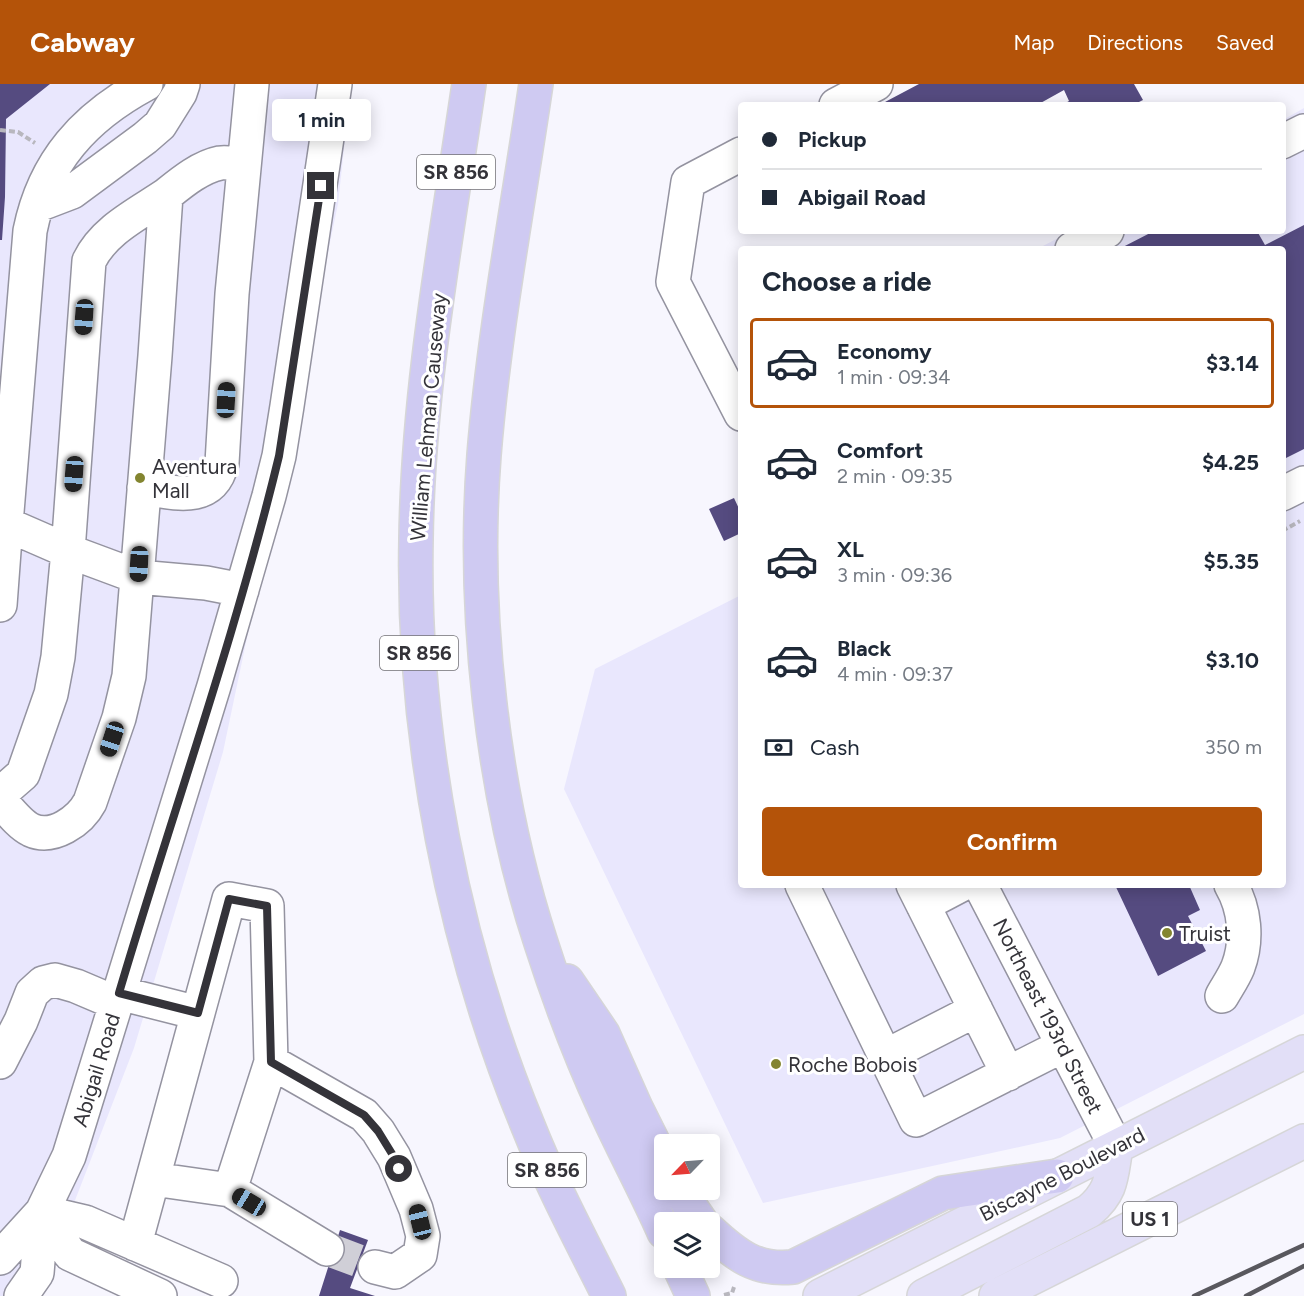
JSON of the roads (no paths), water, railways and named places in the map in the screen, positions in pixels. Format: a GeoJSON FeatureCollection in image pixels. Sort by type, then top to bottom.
{"type":"FeatureCollection","features":[{"type":"Feature","properties":{"kind":"highway","name":"William Lehman Causeway"},"geometry":{"type":"LineString","coordinates":[[469,84],[435,316],[418,479],[417,630],[426,723],[448,859],[470,955],[486,1009],[528,1127],[564,1207],[609,1296]]}},
{"type":"Feature","properties":{"kind":"highway","name":"SR 856"},"geometry":{"type":"LineString","coordinates":[[536,84],[499,327],[484,458],[482,558],[484,636],[492,718],[508,813],[540,941],[589,1074],[655,1212]]}},
{"type":"Feature","properties":{"kind":"highway"},"geometry":{"type":"LineString","coordinates":[[540,941],[603,1034],[654,1144]]}},
{"type":"Feature","properties":{"kind":"highway"},"geometry":{"type":"LineString","coordinates":[[720,1240],[731,1250],[757,1265],[769,1268],[794,1267],[944,1193],[1057,1176]]}},
{"type":"Feature","properties":{"kind":"highway"},"geometry":{"type":"LineString","coordinates":[[691,1278],[709,1295]]}},
{"type":"Feature","properties":{"kind":"main road","name":"Biscayne Boulevard"},"geometry":{"type":"LineString","coordinates":[[820,1296],[1304,1052]]}},
{"type":"Feature","properties":{"kind":"main road","name":"US 1"},"geometry":{"type":"LineString","coordinates":[[996,1296],[1304,1141]]}},
{"type":"Feature","properties":{"kind":"main road"},"geometry":{"type":"LineString","coordinates":[[924,1296],[1089,1211],[1108,1189],[1116,1148]]}},
{"type":"Feature","properties":{"kind":"street"},"geometry":{"type":"LineString","coordinates":[[0,605],[3,523],[30,231],[38,205],[58,158],[81,130],[109,106],[146,84]]}},
{"type":"Feature","properties":{"kind":"street"},"geometry":{"type":"LineString","coordinates":[[38,205],[72,192],[145,138],[164,120],[183,84]]}},
{"type":"Feature","properties":{"kind":"street"},"geometry":{"type":"LineString","coordinates":[[144,488],[189,494],[205,488],[219,475],[222,463],[232,294],[252,84]]}},
{"type":"Feature","properties":{"kind":"street","name":"Abigail Road"},"geometry":{"type":"LineString","coordinates":[[0,1258],[42,1212],[69,1155],[242,590],[279,456],[319,204],[335,84]]}},
{"type":"Feature","properties":{"kind":"street"},"geometry":{"type":"LineString","coordinates":[[842,102],[876,84]]}},
{"type":"Feature","properties":{"kind":"street"},"geometry":{"type":"LineString","coordinates":[[1286,140],[1304,131]]}},
{"type":"Feature","properties":{"kind":"street"},"geometry":{"type":"LineString","coordinates":[[738,156],[688,182],[673,282],[738,408]]}},
{"type":"Feature","properties":{"kind":"street"},"geometry":{"type":"LineString","coordinates":[[0,794],[23,774],[51,694],[58,657],[89,261],[99,243],[108,234],[182,182],[220,163],[244,164]]}},
{"type":"Feature","properties":{"kind":"street"},"geometry":{"type":"LineString","coordinates":[[0,800],[21,823],[30,830],[40,832],[49,832],[65,826],[86,810],[125,696],[129,676],[138,577],[166,195]]}},
{"type":"Feature","properties":{"kind":"street"},"geometry":{"type":"LineString","coordinates":[[1078,246],[1101,234]]}},
{"type":"Feature","properties":{"kind":"street"},"geometry":{"type":"LineString","coordinates":[[1286,492],[1304,483]]}},
{"type":"Feature","properties":{"kind":"street"},"geometry":{"type":"LineString","coordinates":[[3,523],[68,551],[138,577],[206,583],[242,590]]}},
{"type":"Feature","properties":{"kind":"street"},"geometry":{"type":"LineString","coordinates":[[803,888],[916,1120],[1062,1046]]}},
{"type":"Feature","properties":{"kind":"street"},"geometry":{"type":"LineString","coordinates":[[949,888],[918,895],[1008,1074]]}},
{"type":"Feature","properties":{"kind":"street","name":"Northeast 193rd Street"},"geometry":{"type":"LineString","coordinates":[[982,888],[1116,1148]]}},
{"type":"Feature","properties":{"kind":"street"},"geometry":{"type":"LineString","coordinates":[[1222,996],[1238,968],[1243,948],[1244,929],[1237,897],[1232,888]]}},
{"type":"Feature","properties":{"kind":"street"},"geometry":{"type":"LineString","coordinates":[[135,1244],[229,899],[267,906],[271,1062],[230,1190]]}},
{"type":"Feature","properties":{"kind":"street"},"geometry":{"type":"LineString","coordinates":[[0,1062],[21,1021],[32,993],[43,983],[55,980],[118,998],[198,1013]]}},
{"type":"Feature","properties":{"kind":"street"},"geometry":{"type":"LineString","coordinates":[[886,1056],[976,1010]]}},
{"type":"Feature","properties":{"kind":"street"},"geometry":{"type":"LineString","coordinates":[[271,1062],[364,1115],[378,1131],[394,1157],[416,1209],[423,1236],[420,1255],[395,1272],[375,1267]]}},
{"type":"Feature","properties":{"kind":"street"},"geometry":{"type":"LineString","coordinates":[[153,1179],[230,1190],[327,1249]]}},
{"type":"Feature","properties":{"kind":"street"},"geometry":{"type":"LineString","coordinates":[[42,1212],[85,1222],[221,1281]]}},
{"type":"Feature","properties":{"kind":"street"},"geometry":{"type":"LineString","coordinates":[[42,1212],[70,1254],[160,1296]]}},
{"type":"Feature","properties":{"kind":"street","name":"Abigail Road"},"geometry":{"type":"LineString","coordinates":[[21,1296],[37,1273],[42,1212]]}},
{"type":"Feature","properties":{"kind":"tunnel"},"geometry":{"type":"LineString","coordinates":[[327,1249],[375,1267]]}},
{"type":"Feature","properties":{"kind":"railway"},"geometry":{"type":"LineString","coordinates":[[1194,1296],[1304,1245]]}},
{"type":"Feature","properties":{"kind":"railway"},"geometry":{"type":"LineString","coordinates":[[1246,1296],[1304,1266]]}},
{"type":"Feature","properties":{"kind":"place","name":"Aventura Mall"},"geometry":{"type":"Point","coordinates":[140,478]}},
{"type":"Feature","properties":{"kind":"place","name":"Truist"},"geometry":{"type":"Point","coordinates":[1167,933]}},
{"type":"Feature","properties":{"kind":"place","name":"Roche Bobois"},"geometry":{"type":"Point","coordinates":[776,1064]}}]}
